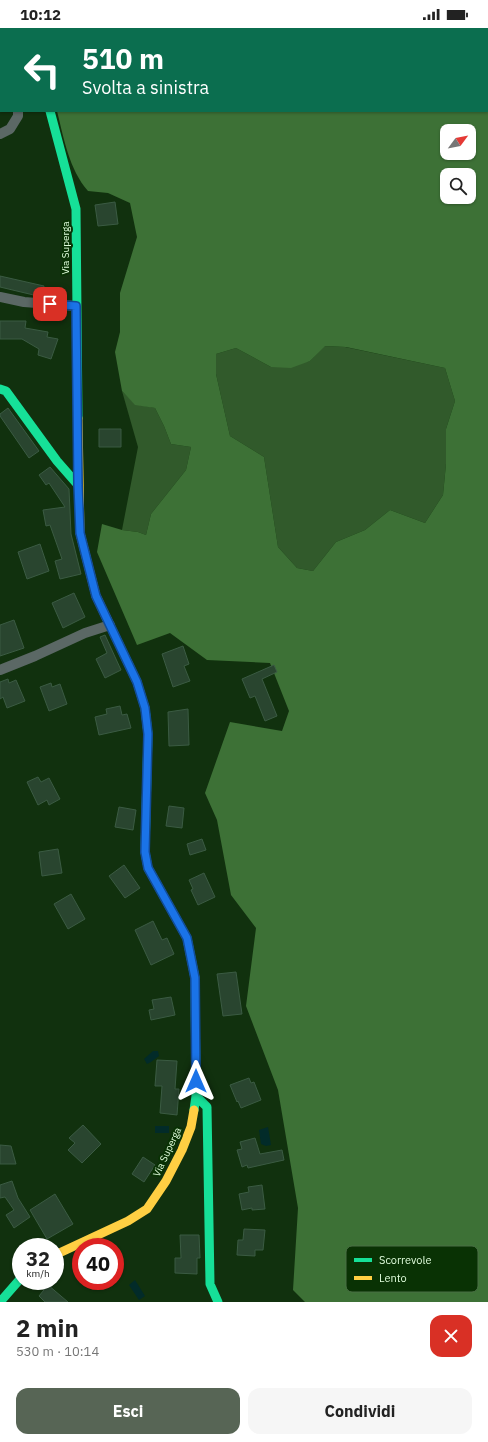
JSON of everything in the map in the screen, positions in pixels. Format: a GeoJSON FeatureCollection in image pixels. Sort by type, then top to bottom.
{"type":"FeatureCollection","features":[{"type":"Feature","properties":{"kind":"street"},"geometry":{"type":"LineString","coordinates":[[0,134],[10,129],[18,116],[18,112]]}},
{"type":"Feature","properties":{"kind":"street","name":"Via Superga"},"geometry":{"type":"LineString","coordinates":[[50,112],[76,209],[78,485],[80,533],[96,596],[137,682],[145,708],[148,734],[145,852],[148,868],[187,938],[195,978],[196,1096],[191,1127],[182,1150],[166,1181],[147,1208],[128,1221],[64,1251]]}},
{"type":"Feature","properties":{"kind":"street"},"geometry":{"type":"LineString","coordinates":[[0,297],[24,302],[76,306]]}},
{"type":"Feature","properties":{"kind":"street"},"geometry":{"type":"LineString","coordinates":[[0,389],[6,391],[57,461],[78,485]]}},
{"type":"Feature","properties":{"kind":"street"},"geometry":{"type":"LineString","coordinates":[[0,670],[85,633],[110,625]]}},
{"type":"Feature","properties":{"kind":"street"},"geometry":{"type":"LineString","coordinates":[[196,1096],[207,1107],[210,1284],[218,1302]]}},
{"type":"Feature","properties":{"kind":"street"},"geometry":{"type":"LineString","coordinates":[[0,1302],[12,1287]]}},
{"type":"Feature","properties":{"kind":"green space"},"geometry":{"type":"Polygon","coordinates":[[[57,112],[488,112],[488,1302],[305,1302],[293,1290],[298,1208],[278,1090],[246,1006],[256,928],[231,895],[217,820],[205,793],[230,722],[282,731],[289,711],[270,663],[207,660],[170,633],[137,645],[97,552],[102,524],[146,535],[151,514],[186,470],[191,447],[171,444],[155,408],[135,405],[122,391],[115,352],[120,332],[120,293],[137,237],[130,203],[108,193],[88,191],[76,173],[68,153],[57,112]],[[325,346],[310,361],[291,368],[271,367],[236,348],[216,354],[216,374],[230,436],[264,457],[278,547],[297,568],[313,571],[336,542],[365,530],[390,510],[425,523],[443,495],[446,464],[446,429],[455,401],[445,368],[346,347],[325,346]]]}},
{"type":"Feature","properties":{"kind":"green space"},"geometry":{"type":"Polygon","coordinates":[[[324,346],[345,347],[445,368],[455,401],[446,429],[446,464],[443,495],[425,523],[390,510],[365,530],[336,542],[313,571],[297,568],[278,547],[264,457],[230,436],[216,374],[216,354],[236,348],[271,367],[310,361],[324,346]]]}},
{"type":"Feature","properties":{"kind":"green space"},"geometry":{"type":"Polygon","coordinates":[[[122,391],[135,404],[155,408],[171,444],[191,447],[186,470],[151,514],[146,535],[138,532],[122,530],[138,447],[122,391]]]}},
{"type":"Feature","properties":{"kind":"water"},"geometry":{"type":"Polygon","coordinates":[[[153,1051],[158,1051],[159,1056],[147,1064],[144,1059],[153,1051]]]}},
{"type":"Feature","properties":{"kind":"water"},"geometry":{"type":"Polygon","coordinates":[[[155,1126],[169,1126],[169,1133],[155,1133],[155,1126]]]}},
{"type":"Feature","properties":{"kind":"water"},"geometry":{"type":"Polygon","coordinates":[[[268,1127],[271,1145],[266,1146],[261,1144],[259,1130],[268,1127]]]}},
{"type":"Feature","properties":{"kind":"water"},"geometry":{"type":"Polygon","coordinates":[[[135,1280],[145,1296],[139,1300],[129,1285],[135,1280]]]}},
{"type":"Feature","properties":{"kind":"building"},"geometry":{"type":"Polygon","coordinates":[[[115,202],[118,224],[98,226],[95,205],[115,202]]]}},
{"type":"Feature","properties":{"kind":"building"},"geometry":{"type":"Polygon","coordinates":[[[0,276],[44,286],[42,297],[0,287],[0,276]]]}},
{"type":"Feature","properties":{"kind":"building"},"geometry":{"type":"Polygon","coordinates":[[[0,321],[26,321],[25,328],[48,332],[47,337],[58,339],[51,359],[38,355],[39,349],[22,339],[0,339],[0,321]]]}},
{"type":"Feature","properties":{"kind":"building"},"geometry":{"type":"Polygon","coordinates":[[[8,408],[39,451],[29,458],[0,416],[0,414],[8,408]]]}},
{"type":"Feature","properties":{"kind":"building"},"geometry":{"type":"Polygon","coordinates":[[[99,429],[121,429],[121,447],[99,447],[99,429]]]}},
{"type":"Feature","properties":{"kind":"building"},"geometry":{"type":"Polygon","coordinates":[[[50,467],[69,489],[71,534],[81,574],[60,579],[55,561],[62,559],[50,525],[46,526],[43,510],[65,507],[49,483],[46,485],[39,475],[50,467]]]}},
{"type":"Feature","properties":{"kind":"building"},"geometry":{"type":"Polygon","coordinates":[[[40,544],[49,571],[27,579],[18,552],[40,544]]]}},
{"type":"Feature","properties":{"kind":"building"},"geometry":{"type":"Polygon","coordinates":[[[74,593],[85,617],[63,628],[52,603],[74,593]]]}},
{"type":"Feature","properties":{"kind":"building"},"geometry":{"type":"Polygon","coordinates":[[[14,620],[24,648],[0,656],[0,625],[14,620]]]}},
{"type":"Feature","properties":{"kind":"building"},"geometry":{"type":"Polygon","coordinates":[[[105,635],[121,670],[105,678],[96,659],[107,653],[100,637],[105,635]]]}},
{"type":"Feature","properties":{"kind":"building"},"geometry":{"type":"Polygon","coordinates":[[[183,646],[189,664],[184,666],[190,681],[173,687],[162,654],[183,646]]]}},
{"type":"Feature","properties":{"kind":"building"},"geometry":{"type":"Polygon","coordinates":[[[274,665],[277,672],[262,679],[277,716],[265,721],[255,696],[250,698],[242,679],[274,665]]]}},
{"type":"Feature","properties":{"kind":"building"},"geometry":{"type":"Polygon","coordinates":[[[8,679],[9,683],[16,680],[25,701],[7,708],[3,697],[0,699],[0,682],[8,679]]]}},
{"type":"Feature","properties":{"kind":"building"},"geometry":{"type":"Polygon","coordinates":[[[51,683],[52,687],[60,684],[67,704],[49,711],[40,687],[51,683]]]}},
{"type":"Feature","properties":{"kind":"building"},"geometry":{"type":"Polygon","coordinates":[[[120,706],[122,715],[127,714],[131,728],[99,735],[95,717],[107,714],[106,709],[120,706]]]}},
{"type":"Feature","properties":{"kind":"building"},"geometry":{"type":"Polygon","coordinates":[[[188,709],[189,745],[169,746],[168,712],[188,709]]]}},
{"type":"Feature","properties":{"kind":"building"},"geometry":{"type":"Polygon","coordinates":[[[38,777],[41,782],[49,778],[60,799],[49,805],[47,800],[38,805],[27,782],[38,777]]]}},
{"type":"Feature","properties":{"kind":"building"},"geometry":{"type":"Polygon","coordinates":[[[169,806],[184,808],[182,828],[166,826],[169,806]]]}},
{"type":"Feature","properties":{"kind":"building"},"geometry":{"type":"Polygon","coordinates":[[[119,807],[136,810],[133,830],[115,827],[119,807]]]}},
{"type":"Feature","properties":{"kind":"building"},"geometry":{"type":"Polygon","coordinates":[[[202,839],[206,850],[190,855],[187,844],[202,839]]]}},
{"type":"Feature","properties":{"kind":"building"},"geometry":{"type":"Polygon","coordinates":[[[58,849],[62,873],[42,876],[39,852],[58,849]]]}},
{"type":"Feature","properties":{"kind":"building"},"geometry":{"type":"Polygon","coordinates":[[[124,865],[140,888],[125,898],[109,876],[124,865]]]}},
{"type":"Feature","properties":{"kind":"building"},"geometry":{"type":"Polygon","coordinates":[[[204,873],[215,897],[198,905],[191,890],[193,889],[189,880],[204,873]]]}},
{"type":"Feature","properties":{"kind":"building"},"geometry":{"type":"Polygon","coordinates":[[[71,894],[85,919],[68,929],[54,904],[71,894]]]}},
{"type":"Feature","properties":{"kind":"building"},"geometry":{"type":"Polygon","coordinates":[[[153,921],[162,940],[167,938],[174,954],[151,965],[135,930],[153,921]]]}},
{"type":"Feature","properties":{"kind":"building"},"geometry":{"type":"Polygon","coordinates":[[[236,972],[242,1014],[223,1016],[217,974],[236,972]]]}},
{"type":"Feature","properties":{"kind":"building"},"geometry":{"type":"Polygon","coordinates":[[[171,997],[175,1015],[151,1020],[149,1010],[154,1009],[152,1000],[171,997]]]}},
{"type":"Feature","properties":{"kind":"building"},"geometry":{"type":"Polygon","coordinates":[[[157,1060],[177,1061],[175,1089],[179,1089],[177,1115],[160,1113],[162,1086],[155,1086],[157,1060]]]}},
{"type":"Feature","properties":{"kind":"building"},"geometry":{"type":"Polygon","coordinates":[[[249,1078],[251,1083],[254,1082],[261,1100],[241,1108],[230,1085],[249,1078]]]}},
{"type":"Feature","properties":{"kind":"building"},"geometry":{"type":"Polygon","coordinates":[[[83,1125],[101,1144],[82,1163],[68,1150],[75,1143],[69,1138],[83,1125]]]}},
{"type":"Feature","properties":{"kind":"building"},"geometry":{"type":"Polygon","coordinates":[[[255,1138],[260,1154],[282,1150],[284,1160],[248,1168],[247,1165],[242,1167],[237,1150],[242,1149],[240,1142],[255,1138]]]}},
{"type":"Feature","properties":{"kind":"building"},"geometry":{"type":"Polygon","coordinates":[[[0,1145],[11,1146],[16,1164],[0,1164],[0,1145]]]}},
{"type":"Feature","properties":{"kind":"building"},"geometry":{"type":"Polygon","coordinates":[[[143,1157],[155,1165],[144,1182],[132,1174],[143,1157]]]}},
{"type":"Feature","properties":{"kind":"building"},"geometry":{"type":"Polygon","coordinates":[[[12,1181],[18,1198],[30,1217],[14,1228],[6,1215],[14,1210],[5,1197],[0,1198],[0,1185],[12,1181]]]}},
{"type":"Feature","properties":{"kind":"building"},"geometry":{"type":"Polygon","coordinates":[[[262,1185],[265,1209],[252,1210],[252,1208],[242,1210],[239,1194],[249,1192],[248,1187],[262,1185]]]}},
{"type":"Feature","properties":{"kind":"building"},"geometry":{"type":"Polygon","coordinates":[[[55,1194],[73,1224],[46,1238],[30,1210],[55,1194]]]}},
{"type":"Feature","properties":{"kind":"building"},"geometry":{"type":"Polygon","coordinates":[[[244,1229],[265,1230],[263,1250],[255,1250],[255,1256],[237,1255],[238,1240],[243,1240],[244,1229]]]}},
{"type":"Feature","properties":{"kind":"building"},"geometry":{"type":"Polygon","coordinates":[[[180,1235],[199,1235],[200,1258],[197,1258],[197,1274],[175,1273],[175,1258],[181,1258],[180,1235]]]}},
{"type":"Feature","properties":{"kind":"building"},"geometry":{"type":"Polygon","coordinates":[[[44,1290],[54,1290],[68,1302],[45,1302],[39,1296],[44,1290]]]}},
{"type":"Feature","properties":{"kind":"traffic: fast"},"geometry":{"type":"LineString","coordinates":[[50,112],[76,209],[78,418]]}},
{"type":"Feature","properties":{"kind":"traffic: fast"},"geometry":{"type":"LineString","coordinates":[[0,389],[6,391],[57,461],[78,485]]}},
{"type":"Feature","properties":{"kind":"traffic: fast"},"geometry":{"type":"LineString","coordinates":[[107,619],[137,682],[145,708],[148,734],[145,852],[148,868],[187,938],[195,978],[196,1096],[194,1110]]}},
{"type":"Feature","properties":{"kind":"traffic: fast"},"geometry":{"type":"LineString","coordinates":[[196,1096],[207,1107],[210,1284],[218,1302]]}},
{"type":"Feature","properties":{"kind":"traffic: fast"},"geometry":{"type":"LineString","coordinates":[[0,1302],[12,1288]]}},
{"type":"Feature","properties":{"kind":"traffic: slow"},"geometry":{"type":"LineString","coordinates":[[78,418],[80,533],[96,596],[107,619]]}},
{"type":"Feature","properties":{"kind":"traffic: slow"},"geometry":{"type":"LineString","coordinates":[[64,1251],[128,1221],[147,1209],[166,1181],[182,1150],[191,1127],[194,1110]]}},
{"type":"Feature","properties":{"kind":"route"},"geometry":{"type":"LineString","coordinates":[[50,304],[76,306],[80,533],[96,596],[137,682],[145,708],[148,734],[145,852],[148,868],[187,938],[195,978],[196,1081]]}}]}
